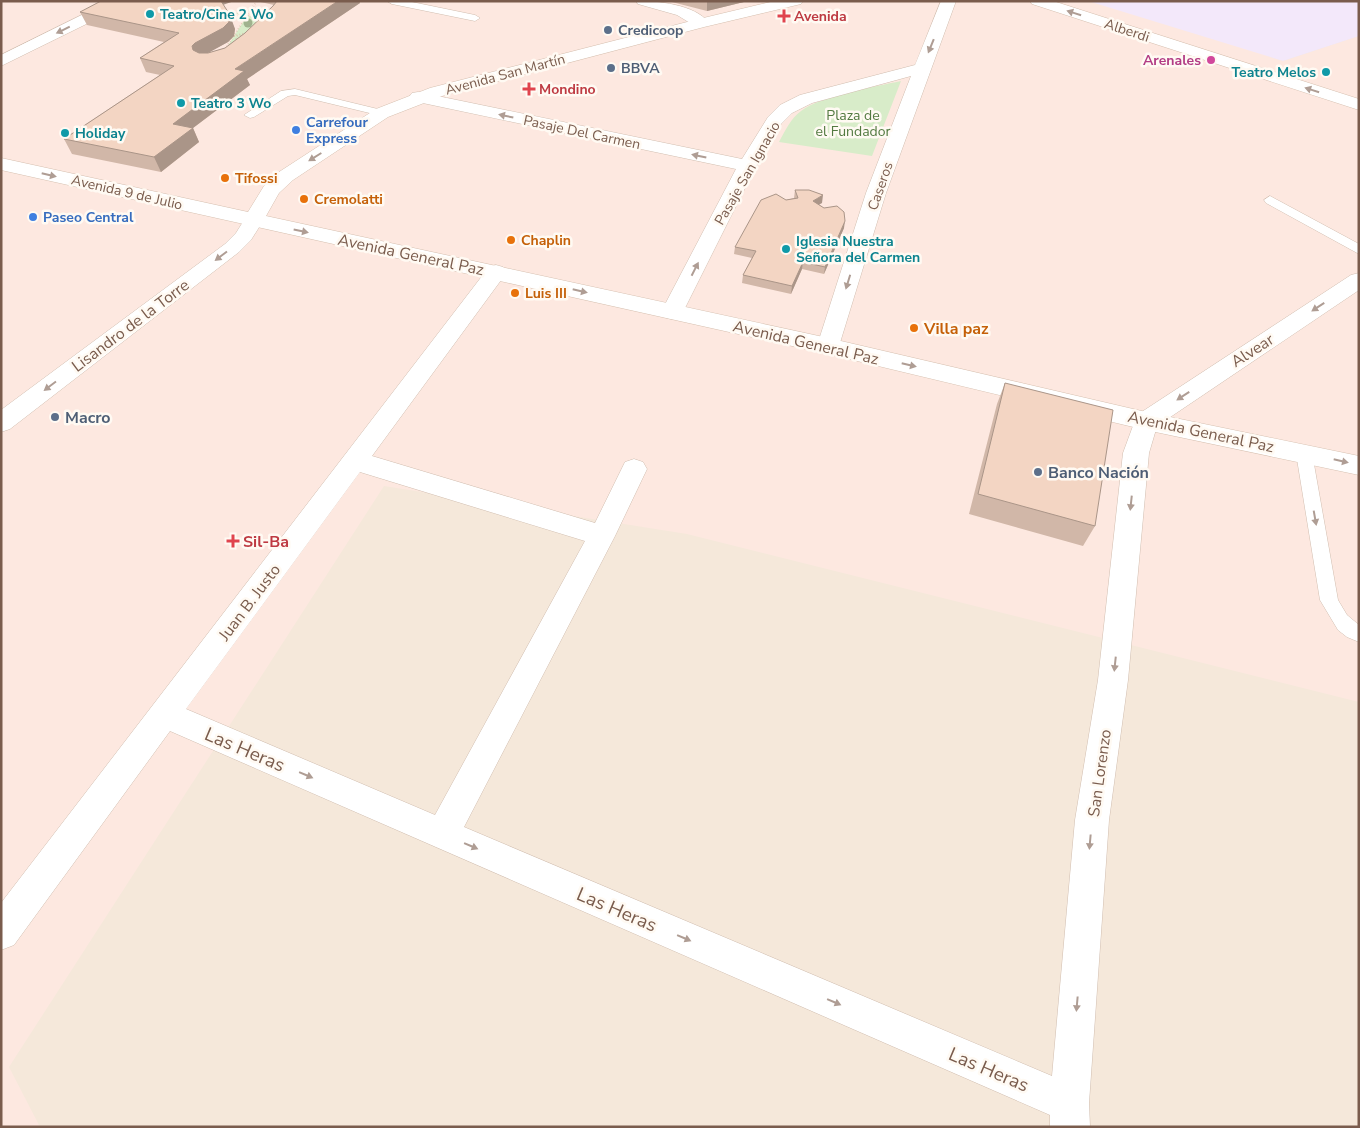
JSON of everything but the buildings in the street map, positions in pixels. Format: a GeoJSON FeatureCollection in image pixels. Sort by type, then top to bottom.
{"type":"FeatureCollection","features":[{"type":"Feature","properties":{"kind":"street"},"geometry":{"type":"LineString","coordinates":[[1,61],[122,1]]}},
{"type":"Feature","properties":{"kind":"street"},"geometry":{"type":"LineString","coordinates":[[642,1],[682,12],[701,23]]}},
{"type":"Feature","properties":{"kind":"street","name":"Avenida San Martín"},"geometry":{"type":"LineString","coordinates":[[254,221],[271,190],[286,176],[382,113],[418,98],[701,23],[796,1]]}},
{"type":"Feature","properties":{"kind":"street","name":"Caseros"},"geometry":{"type":"LineString","coordinates":[[828,346],[876,193],[949,1]]}},
{"type":"Feature","properties":{"kind":"street","name":"Alberdi"},"geometry":{"type":"LineString","coordinates":[[1037,1],[1359,105]]}},
{"type":"Feature","properties":{"kind":"street","name":"Pasaje San Ignacio"},"geometry":{"type":"LineString","coordinates":[[672,312],[747,166],[774,121],[786,109],[806,99],[922,68]]}},
{"type":"Feature","properties":{"kind":"street","name":"Pasaje Del Carmen"},"geometry":{"type":"LineString","coordinates":[[418,98],[747,166]]}},
{"type":"Feature","properties":{"kind":"street","name":"Avenida 9 de Julio"},"geometry":{"type":"LineString","coordinates":[[1,164],[254,221]]}},
{"type":"Feature","properties":{"kind":"street","name":"Avenida General Paz"},"geometry":{"type":"LineString","coordinates":[[254,221],[496,272],[828,346],[1146,421],[1359,466]]}},
{"type":"Feature","properties":{"kind":"street","name":"Lisandro de la Torre"},"geometry":{"type":"LineString","coordinates":[[1,423],[232,248],[244,236],[254,221]]}},
{"type":"Feature","properties":{"kind":"street","name":"Juan B. Justo"},"geometry":{"type":"LineString","coordinates":[[1,932],[496,272]]}},
{"type":"Feature","properties":{"kind":"street","name":"Alvear"},"geometry":{"type":"LineString","coordinates":[[1146,421],[1359,280]]}},
{"type":"Feature","properties":{"kind":"street","name":"San Lorenzo"},"geometry":{"type":"LineString","coordinates":[[1070,1115],[1092,820],[1113,680],[1136,453],[1146,421]]}},
{"type":"Feature","properties":{"kind":"street"},"geometry":{"type":"LineString","coordinates":[[356,461],[602,536]]}},
{"type":"Feature","properties":{"kind":"street"},"geometry":{"type":"LineString","coordinates":[[443,834],[602,536],[634,469]]}},
{"type":"Feature","properties":{"kind":"street","name":"Las Heras"},"geometry":{"type":"LineString","coordinates":[[164,714],[443,834],[1070,1115]]}},
{"type":"Feature","properties":{"kind":"lane"},"geometry":{"type":"LineString","coordinates":[[392,1],[422,4],[475,18]]}},
{"type":"Feature","properties":{"kind":"lane"},"geometry":{"type":"LineString","coordinates":[[250,115],[285,94],[295,92],[382,113]]}},
{"type":"Feature","properties":{"kind":"lane"},"geometry":{"type":"LineString","coordinates":[[1270,200],[1359,250]]}},
{"type":"Feature","properties":{"kind":"lane"},"geometry":{"type":"LineString","coordinates":[[1304,453],[1329,600],[1338,618],[1352,631],[1359,634]]}},
{"type":"Feature","properties":{"kind":"path"},"geometry":{"type":"LineString","coordinates":[[221,56],[257,1]]}},
{"type":"Feature","properties":{"kind":"path"},"geometry":{"type":"LineString","coordinates":[[222,10],[265,21],[251,10]]}},
{"type":"Feature","properties":{"kind":"path"},"geometry":{"type":"LineString","coordinates":[[234,36],[250,33]]}},
{"type":"Feature","properties":{"kind":"path"},"geometry":{"type":"LineString","coordinates":[[230,36],[253,35]]}},
{"type":"Feature","properties":{"kind":"path"},"geometry":{"type":"LineString","coordinates":[[234,36],[240,44]]}},
{"type":"Feature","properties":{"kind":"shaded area"},"geometry":{"type":"Polygon","coordinates":[[[1,1],[1359,1],[1359,1127],[1,1127],[1,1]]]}},
{"type":"Feature","properties":{"kind":"shaded area"},"geometry":{"type":"Polygon","coordinates":[[[1,1],[1101,1],[1283,61],[1359,36],[1359,702],[687,534],[384,486],[9,1067],[40,1127],[1,1127],[1,1]]]}},
{"type":"Feature","properties":{"kind":"shaded area"},"geometry":{"type":"Polygon","coordinates":[[[1088,1],[1359,1],[1359,36],[1283,61],[1088,1]]]}},
{"type":"Feature","properties":{"kind":"green space"},"geometry":{"type":"Polygon","coordinates":[[[212,7],[262,19],[221,56],[247,16],[213,9],[212,7]]]}},
{"type":"Feature","properties":{"kind":"green space","name":"Plaza de el Fundador"},"geometry":{"type":"Polygon","coordinates":[[[901,81],[872,156],[779,142],[794,117],[810,105],[849,92],[901,81]]]}},
{"type":"Feature","properties":{"kind":"place","name":"Teatro/Cine 2 Wo"},"geometry":{"type":"Point","coordinates":[150,14]}},
{"type":"Feature","properties":{"kind":"place","name":"Avenida"},"geometry":{"type":"Point","coordinates":[784,16]}},
{"type":"Feature","properties":{"kind":"place","name":"Credicoop"},"geometry":{"type":"Point","coordinates":[608,30]}},
{"type":"Feature","properties":{"kind":"place","name":"Arenales"},"geometry":{"type":"Point","coordinates":[1211,60]}},
{"type":"Feature","properties":{"kind":"place","name":"BBVA"},"geometry":{"type":"Point","coordinates":[611,68]}},
{"type":"Feature","properties":{"kind":"place","name":"Teatro Melos"},"geometry":{"type":"Point","coordinates":[1326,72]}},
{"type":"Feature","properties":{"kind":"place","name":"Mondino"},"geometry":{"type":"Point","coordinates":[529,89]}},
{"type":"Feature","properties":{"kind":"place","name":"Teatro 3 Wo"},"geometry":{"type":"Point","coordinates":[181,103]}},
{"type":"Feature","properties":{"kind":"place","name":"Carrefour Express"},"geometry":{"type":"Point","coordinates":[296,130]}},
{"type":"Feature","properties":{"kind":"place","name":"Holiday"},"geometry":{"type":"Point","coordinates":[65,133]}},
{"type":"Feature","properties":{"kind":"place","name":"Tifossi"},"geometry":{"type":"Point","coordinates":[225,178]}},
{"type":"Feature","properties":{"kind":"place","name":"Cremolatti"},"geometry":{"type":"Point","coordinates":[304,199]}},
{"type":"Feature","properties":{"kind":"place","name":"Paseo Central"},"geometry":{"type":"Point","coordinates":[33,217]}},
{"type":"Feature","properties":{"kind":"place","name":"Chaplin"},"geometry":{"type":"Point","coordinates":[511,240]}},
{"type":"Feature","properties":{"kind":"place","name":"Iglesia Nuestra Señora del Carmen"},"geometry":{"type":"Point","coordinates":[786,249]}},
{"type":"Feature","properties":{"kind":"place","name":"Luis III"},"geometry":{"type":"Point","coordinates":[515,293]}},
{"type":"Feature","properties":{"kind":"place","name":"Villa paz"},"geometry":{"type":"Point","coordinates":[914,328]}},
{"type":"Feature","properties":{"kind":"place","name":"Macro"},"geometry":{"type":"Point","coordinates":[55,417]}},
{"type":"Feature","properties":{"kind":"place","name":"Banco Nación"},"geometry":{"type":"Point","coordinates":[1038,472]}},
{"type":"Feature","properties":{"kind":"place","name":"Sil-Ba"},"geometry":{"type":"Point","coordinates":[233,541]}}]}
